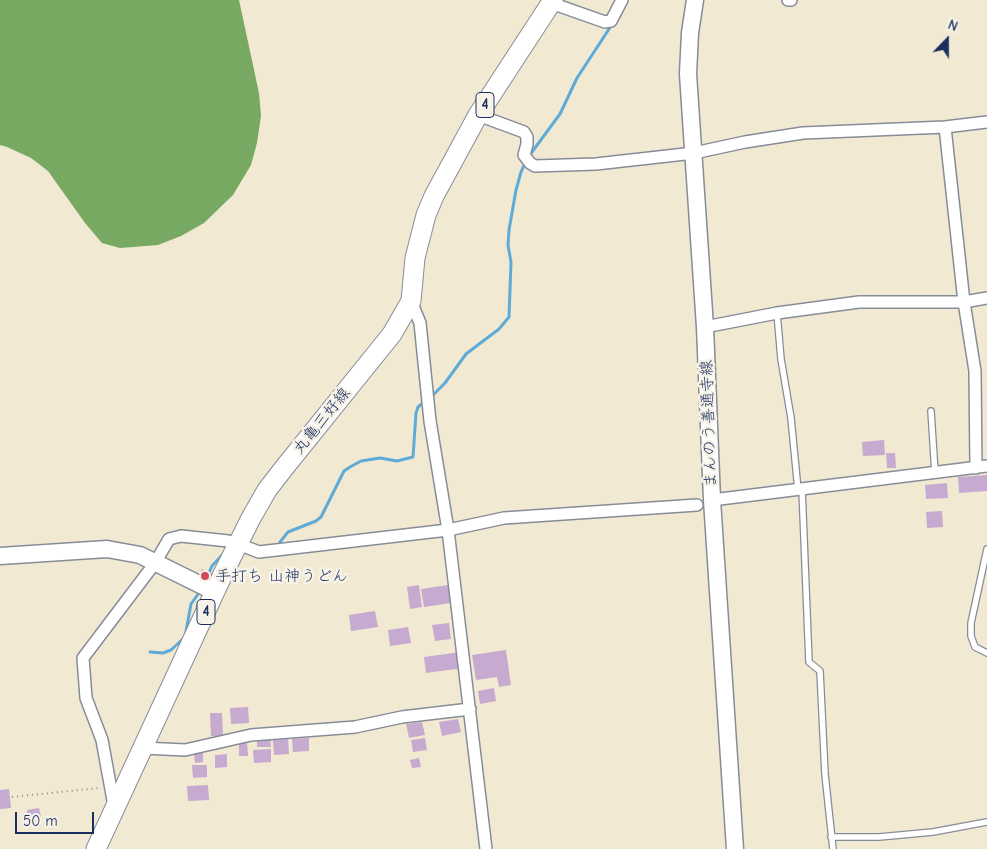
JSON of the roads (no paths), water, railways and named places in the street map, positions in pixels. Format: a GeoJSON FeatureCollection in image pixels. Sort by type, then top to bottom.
{"type":"FeatureCollection","features":[{"type":"Feature","properties":{"kind":"main road","name":"まんのう善通寺線"},"geometry":{"type":"LineString","coordinates":[[695,0],[690,33],[688,74],[705,327],[705,503],[735,849]]}},
{"type":"Feature","properties":{"kind":"main road","name":"丸亀三好線"},"geometry":{"type":"LineString","coordinates":[[96,849],[143,748],[207,588],[238,544],[267,490],[392,334],[410,301],[415,258],[426,215],[434,196],[478,116],[552,1]]}},
{"type":"Feature","properties":{"kind":"main road"},"geometry":{"type":"LineString","coordinates":[[0,556],[107,549],[140,555],[207,588]]}},
{"type":"Feature","properties":{"kind":"street"},"geometry":{"type":"LineString","coordinates":[[552,1],[604,22],[611,21],[622,0]]}},
{"type":"Feature","properties":{"kind":"street"},"geometry":{"type":"LineString","coordinates":[[478,116],[524,132],[527,136],[524,155],[530,163],[536,166],[596,164],[694,153],[745,142],[803,133],[945,127],[987,122]]}},
{"type":"Feature","properties":{"kind":"street"},"geometry":{"type":"LineString","coordinates":[[114,809],[102,740],[86,698],[83,658],[155,562],[169,539],[181,536],[238,544],[259,552],[448,530],[504,518],[705,503],[800,489],[982,467],[975,371],[964,302],[945,127]]}},
{"type":"Feature","properties":{"kind":"street"},"geometry":{"type":"LineString","coordinates":[[705,327],[777,313],[859,302],[964,302],[987,298]]}},
{"type":"Feature","properties":{"kind":"street"},"geometry":{"type":"LineString","coordinates":[[410,301],[420,322],[429,407],[448,530],[486,849]]}},
{"type":"Feature","properties":{"kind":"street"},"geometry":{"type":"LineString","coordinates":[[143,748],[185,750],[250,734],[355,727],[402,717],[470,709]]}},
{"type":"Feature","properties":{"kind":"lane"},"geometry":{"type":"LineString","coordinates":[[777,313],[781,359],[800,489],[809,662],[820,671],[825,774],[833,849]]}},
{"type":"Feature","properties":{"kind":"lane"},"geometry":{"type":"LineString","coordinates":[[931,411],[935,473]]}},
{"type":"Feature","properties":{"kind":"lane"},"geometry":{"type":"LineString","coordinates":[[987,549],[971,623],[971,636],[975,647],[987,652]]}},
{"type":"Feature","properties":{"kind":"lane"},"geometry":{"type":"LineString","coordinates":[[831,837],[879,837],[915,834],[987,822]]}},
{"type":"Feature","properties":{"kind":"waterway"},"geometry":{"type":"LineString","coordinates":[[529,156],[560,114],[577,78],[611,26]]}},
{"type":"Feature","properties":{"kind":"waterway"},"geometry":{"type":"LineString","coordinates":[[431,397],[445,383],[466,354],[499,329],[509,317],[511,262],[508,245],[509,230],[516,190],[526,161]]}},
{"type":"Feature","properties":{"kind":"waterway"},"geometry":{"type":"LineString","coordinates":[[280,542],[288,532],[316,521],[321,517],[344,471],[350,467],[361,461],[380,458],[397,461],[413,457],[416,413],[418,407],[424,402]]}},
{"type":"Feature","properties":{"kind":"waterway"},"geometry":{"type":"LineString","coordinates":[[208,575],[212,566],[223,554]]}},
{"type":"Feature","properties":{"kind":"waterway"},"geometry":{"type":"LineString","coordinates":[[150,652],[163,653],[171,650],[185,637],[191,604],[201,590]]}},
{"type":"Feature","properties":{"kind":"place","name":"手打ち 山神うどん"},"geometry":{"type":"Point","coordinates":[205,576]}}]}
